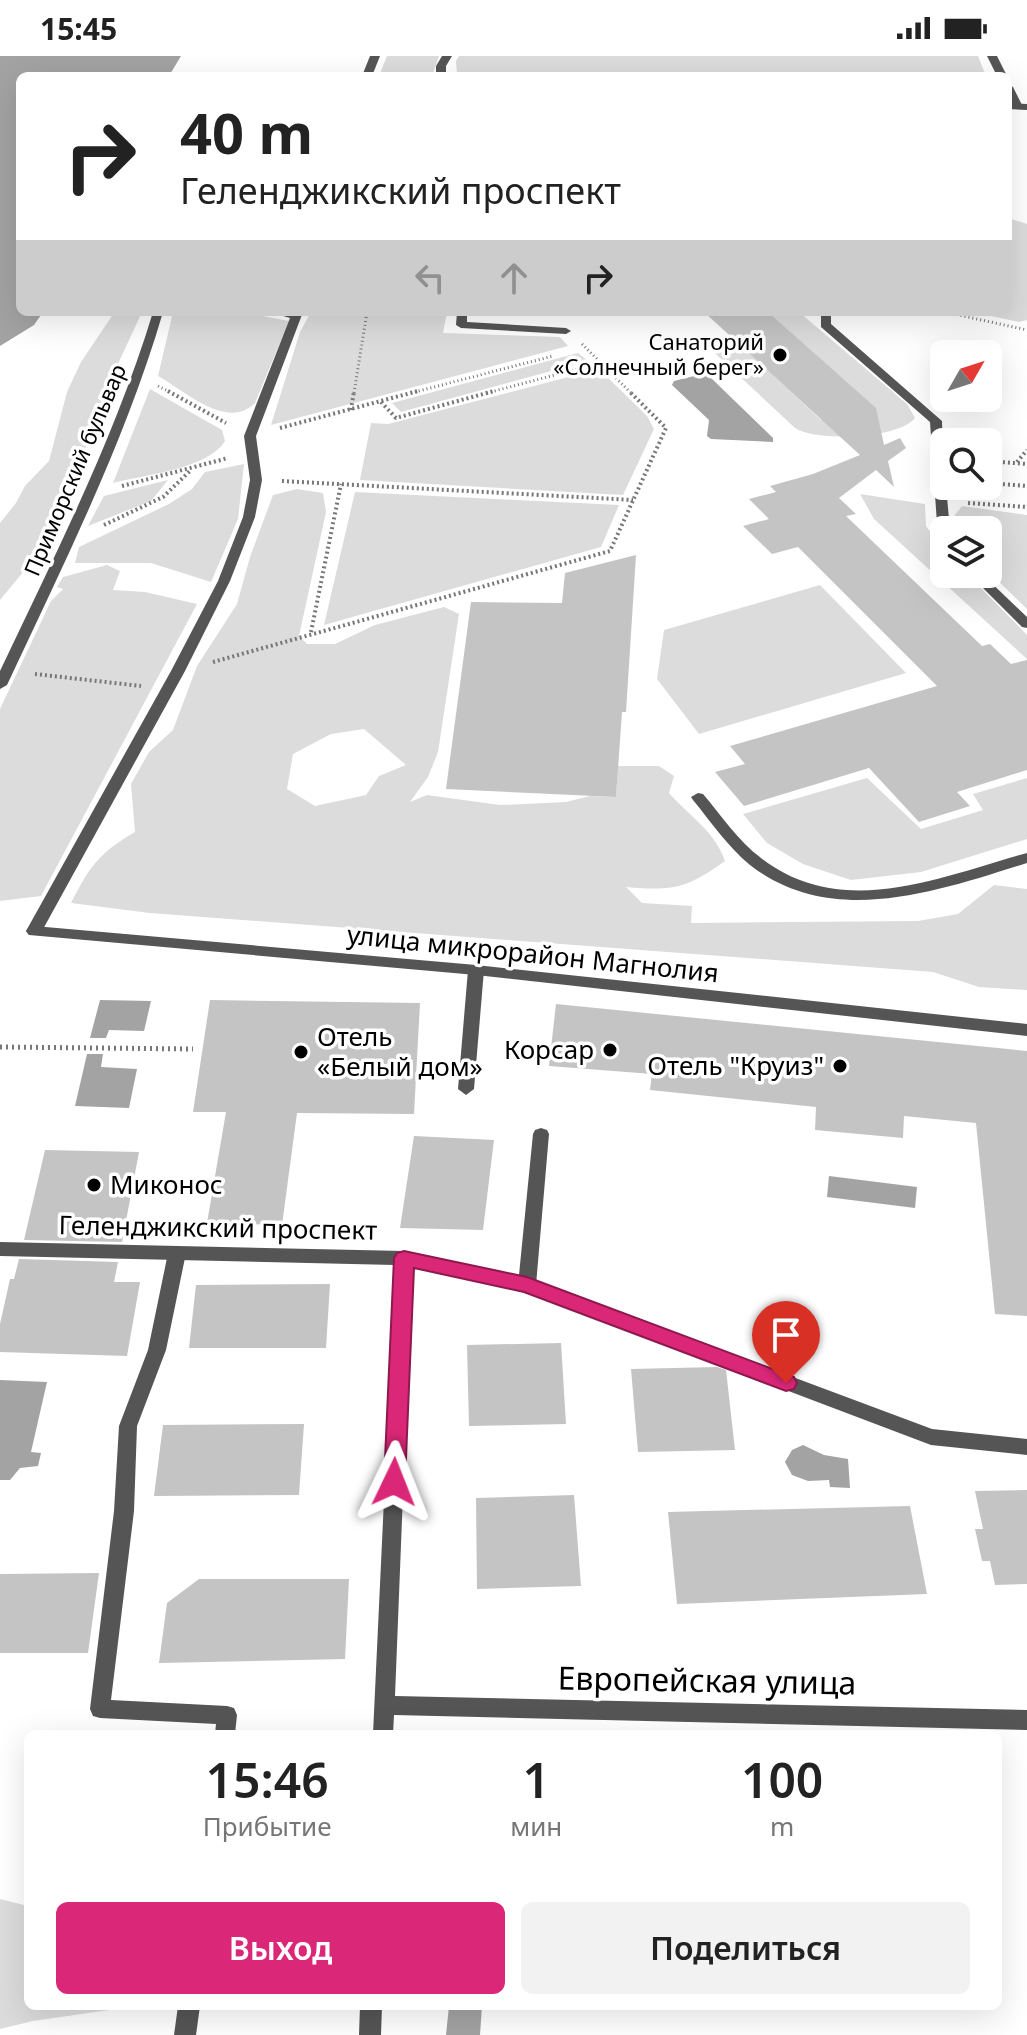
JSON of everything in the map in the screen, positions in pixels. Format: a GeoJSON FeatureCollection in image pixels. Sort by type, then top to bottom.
{"type":"FeatureCollection","features":[{"type":"Feature","properties":{"kind":"street","name":"Приморский бульвар"},"geometry":{"type":"LineString","coordinates":[[0,685],[90,494],[138,379],[157,316]]}},
{"type":"Feature","properties":{"kind":"street"},"geometry":{"type":"LineString","coordinates":[[169,689],[224,581],[249,517],[256,480],[250,436],[296,316]]}},
{"type":"Feature","properties":{"kind":"street"},"geometry":{"type":"LineString","coordinates":[[462,316],[461,325],[566,331]]}},
{"type":"Feature","properties":{"kind":"street"},"geometry":{"type":"LineString","coordinates":[[826,316],[825,325],[936,421],[942,516]]}},
{"type":"Feature","properties":{"kind":"street"},"geometry":{"type":"LineString","coordinates":[[990,588],[1027,624]]}},
{"type":"Feature","properties":{"kind":"street","name":"улица микрорайон Магнолия"},"geometry":{"type":"LineString","coordinates":[[169,689],[34,931],[476,970],[1027,1030]]}},
{"type":"Feature","properties":{"kind":"street"},"geometry":{"type":"LineString","coordinates":[[698,797],[756,863],[782,879],[818,893],[871,896],[970,876],[1027,858]]}},
{"type":"Feature","properties":{"kind":"street"},"geometry":{"type":"LineString","coordinates":[[466,1089],[476,970]]}},
{"type":"Feature","properties":{"kind":"street"},"geometry":{"type":"LineString","coordinates":[[527,1285],[541,1134]]}},
{"type":"Feature","properties":{"kind":"street","name":"Геленджикский проспект"},"geometry":{"type":"LineString","coordinates":[[0,1249],[404,1258],[527,1285],[931,1437],[1027,1447]]}},
{"type":"Feature","properties":{"kind":"street"},"geometry":{"type":"LineString","coordinates":[[177,1253],[157,1350],[128,1426],[124,1511],[100,1709],[227,1715],[225,1730]]}},
{"type":"Feature","properties":{"kind":"street"},"geometry":{"type":"LineString","coordinates":[[383,1730],[404,1258]]}},
{"type":"Feature","properties":{"kind":"street","name":"Европейская улица"},"geometry":{"type":"LineString","coordinates":[[385,1705],[1027,1720]]}},
{"type":"Feature","properties":{"kind":"street"},"geometry":{"type":"LineString","coordinates":[[185,2035],[188,2010]]}},
{"type":"Feature","properties":{"kind":"street"},"geometry":{"type":"LineString","coordinates":[[370,2035],[371,2010]]}},
{"type":"Feature","properties":{"kind":"path"},"geometry":{"type":"LineString","coordinates":[[351,410],[366,316]]}},
{"type":"Feature","properties":{"kind":"path"},"geometry":{"type":"LineString","coordinates":[[963,316],[1027,330]]}},
{"type":"Feature","properties":{"kind":"path"},"geometry":{"type":"LineString","coordinates":[[178,671],[610,551],[666,428],[566,331]]}},
{"type":"Feature","properties":{"kind":"path"},"geometry":{"type":"LineString","coordinates":[[570,351],[585,347]]}},
{"type":"Feature","properties":{"kind":"path"},"geometry":{"type":"LineString","coordinates":[[138,379],[153,383],[250,436],[556,355]]}},
{"type":"Feature","properties":{"kind":"path"},"geometry":{"type":"LineString","coordinates":[[381,402],[396,418],[601,363]]}},
{"type":"Feature","properties":{"kind":"path"},"geometry":{"type":"LineString","coordinates":[[1017,463],[1027,450]]}},
{"type":"Feature","properties":{"kind":"path"},"geometry":{"type":"LineString","coordinates":[[90,494],[252,451]]}},
{"type":"Feature","properties":{"kind":"path"},"geometry":{"type":"LineString","coordinates":[[1002,462],[1027,464]]}},
{"type":"Feature","properties":{"kind":"path"},"geometry":{"type":"LineString","coordinates":[[68,540],[159,502],[178,488],[192,469]]}},
{"type":"Feature","properties":{"kind":"path"},"geometry":{"type":"LineString","coordinates":[[256,480],[633,500]]}},
{"type":"Feature","properties":{"kind":"path"},"geometry":{"type":"LineString","coordinates":[[311,633],[341,484]]}},
{"type":"Feature","properties":{"kind":"path"},"geometry":{"type":"LineString","coordinates":[[1002,484],[1027,486]]}},
{"type":"Feature","properties":{"kind":"path"},"geometry":{"type":"LineString","coordinates":[[940,501],[1027,507]]}},
{"type":"Feature","properties":{"kind":"path"},"geometry":{"type":"LineString","coordinates":[[6,670],[169,689]]}},
{"type":"Feature","properties":{"kind":"path"},"geometry":{"type":"LineString","coordinates":[[0,1047],[193,1049]]}},
{"type":"Feature","properties":{"kind":"shaded area"},"geometry":{"type":"Polygon","coordinates":[[[0,56],[181,56],[171,72],[16,72],[16,316],[40,316],[34,325],[0,346],[0,56]]]}},
{"type":"Feature","properties":{"kind":"shaded area"},"geometry":{"type":"Polygon","coordinates":[[[387,56],[439,56],[433,72],[381,72],[387,56]]]}},
{"type":"Feature","properties":{"kind":"shaded area"},"geometry":{"type":"Polygon","coordinates":[[[459,56],[978,56],[984,72],[457,72],[459,56]]]}},
{"type":"Feature","properties":{"kind":"shaded area"},"geometry":{"type":"Polygon","coordinates":[[[1012,219],[1027,224],[1027,320],[1019,322],[991,316],[1012,316],[1012,219]]]}},
{"type":"Feature","properties":{"kind":"shaded area"},"geometry":{"type":"Polygon","coordinates":[[[112,316],[140,316],[105,392],[78,469],[65,495],[52,511],[48,542],[0,600],[0,523],[25,486],[49,461],[67,392],[81,362],[112,316]]]}},
{"type":"Feature","properties":{"kind":"shaded area"},"geometry":{"type":"Polygon","coordinates":[[[172,316],[262,316],[289,321],[255,403],[244,410],[232,413],[206,406],[158,376],[172,316]]]}},
{"type":"Feature","properties":{"kind":"shaded area"},"geometry":{"type":"Polygon","coordinates":[[[309,316],[446,316],[443,333],[560,337],[568,346],[271,425],[300,332],[309,316]]]}},
{"type":"Feature","properties":{"kind":"shaded area"},"geometry":{"type":"Polygon","coordinates":[[[772,316],[804,316],[907,404],[915,418],[906,425],[876,434],[838,437],[806,432],[795,428],[705,344],[733,338],[821,420],[873,407],[772,316]]]}},
{"type":"Feature","properties":{"kind":"shaded area"},"geometry":{"type":"Polygon","coordinates":[[[578,353],[588,361],[401,412],[392,403],[578,353]]]}},
{"type":"Feature","properties":{"kind":"shaded area"},"geometry":{"type":"Polygon","coordinates":[[[599,369],[647,416],[654,429],[623,495],[360,480],[371,423],[388,424],[599,369]]]}},
{"type":"Feature","properties":{"kind":"shaded area"},"geometry":{"type":"Polygon","coordinates":[[[702,374],[709,376],[773,438],[773,442],[711,439],[707,436],[709,420],[672,385],[674,381],[702,374]]]}},
{"type":"Feature","properties":{"kind":"shaded area"},"geometry":{"type":"Polygon","coordinates":[[[150,389],[222,430],[225,441],[217,451],[190,464],[113,483],[150,389]]]}},
{"type":"Feature","properties":{"kind":"shaded area"},"geometry":{"type":"Polygon","coordinates":[[[244,464],[238,519],[211,582],[151,563],[75,563],[79,547],[169,504],[192,489],[205,472],[244,464]]]}},
{"type":"Feature","properties":{"kind":"shaded area"},"geometry":{"type":"Polygon","coordinates":[[[168,480],[151,501],[88,526],[104,496],[168,480]]]}},
{"type":"Feature","properties":{"kind":"shaded area"},"geometry":{"type":"Polygon","coordinates":[[[297,489],[323,493],[326,512],[299,636],[307,644],[335,644],[375,625],[444,607],[459,614],[438,752],[428,777],[410,802],[427,795],[500,805],[566,802],[590,796],[616,797],[618,766],[659,766],[674,776],[669,793],[708,832],[725,861],[689,883],[678,886],[656,889],[626,887],[642,903],[692,906],[691,923],[918,921],[958,914],[994,885],[1027,889],[1027,990],[979,987],[933,972],[150,913],[71,903],[97,862],[112,847],[135,832],[131,784],[149,752],[173,730],[197,666],[237,604],[273,495],[297,489]],[[364,729],[331,734],[293,754],[287,789],[315,806],[366,795],[379,776],[406,765],[364,729]]]}},
{"type":"Feature","properties":{"kind":"shaded area"},"geometry":{"type":"Polygon","coordinates":[[[355,492],[619,505],[601,547],[324,625],[355,492]]]}},
{"type":"Feature","properties":{"kind":"shaded area"},"geometry":{"type":"Polygon","coordinates":[[[860,494],[925,504],[926,526],[930,532],[930,570],[874,519],[860,494]]]}},
{"type":"Feature","properties":{"kind":"shaded area"},"geometry":{"type":"Polygon","coordinates":[[[962,506],[1027,515],[1027,609],[1002,585],[1002,516],[954,516],[962,506]]]}},
{"type":"Feature","properties":{"kind":"shaded area"},"geometry":{"type":"Polygon","coordinates":[[[107,565],[120,571],[113,590],[145,592],[197,604],[41,896],[0,901],[0,709],[51,601],[63,589],[57,587],[63,577],[107,565]]]}},
{"type":"Feature","properties":{"kind":"shaded area"},"geometry":{"type":"Polygon","coordinates":[[[820,585],[906,673],[699,734],[657,679],[664,630],[820,585]]]}},
{"type":"Feature","properties":{"kind":"shaded area"},"geometry":{"type":"Polygon","coordinates":[[[949,588],[981,588],[1027,635],[1027,659],[949,588]]]}},
{"type":"Feature","properties":{"kind":"shaded area"},"geometry":{"type":"Polygon","coordinates":[[[867,778],[921,829],[983,810],[973,794],[1027,778],[1027,839],[921,872],[851,880],[803,864],[767,843],[743,814],[867,778]]]}},
{"type":"Feature","properties":{"kind":"shaded area"},"geometry":{"type":"Polygon","coordinates":[[[100,1000],[151,1001],[144,1031],[109,1030],[106,1038],[90,1038],[100,1000]]]}},
{"type":"Feature","properties":{"kind":"shaded area"},"geometry":{"type":"Polygon","coordinates":[[[87,1054],[103,1054],[101,1067],[137,1069],[129,1108],[75,1106],[87,1054]]]}},
{"type":"Feature","properties":{"kind":"shaded area"},"geometry":{"type":"Polygon","coordinates":[[[829,1176],[917,1187],[915,1208],[827,1197],[829,1176]]]}},
{"type":"Feature","properties":{"kind":"shaded area"},"geometry":{"type":"Polygon","coordinates":[[[0,1380],[47,1382],[31,1452],[41,1453],[38,1466],[20,1468],[10,1480],[0,1480],[0,1380]]]}},
{"type":"Feature","properties":{"kind":"shaded area"},"geometry":{"type":"Polygon","coordinates":[[[803,1445],[824,1455],[848,1459],[850,1488],[830,1487],[829,1480],[808,1481],[792,1475],[785,1462],[792,1450],[803,1445]]]}},
{"type":"Feature","properties":{"kind":"shaded area"},"geometry":{"type":"Polygon","coordinates":[[[0,1899],[24,1905],[24,2010],[109,2010],[0,2029],[0,1899]]]}},
{"type":"Feature","properties":{"kind":"shaded area"},"geometry":{"type":"Polygon","coordinates":[[[449,2010],[482,2010],[480,2035],[446,2035],[449,2010]]]}},
{"type":"Feature","properties":{"kind":"building"},"geometry":{"type":"Polygon","coordinates":[[[708,316],[772,316],[876,408],[884,445],[900,438],[906,448],[888,461],[894,487],[876,470],[839,498],[856,514],[846,516],[982,646],[990,644],[1011,664],[1027,660],[1027,770],[957,792],[970,806],[919,822],[869,768],[744,806],[715,772],[745,764],[730,746],[937,686],[798,547],[772,554],[743,526],[769,519],[749,499],[776,492],[770,486],[813,474],[860,455],[708,316]]]}},
{"type":"Feature","properties":{"kind":"building"},"geometry":{"type":"Polygon","coordinates":[[[636,555],[626,712],[622,712],[616,797],[446,789],[471,602],[562,603],[565,573],[636,555]]]}},
{"type":"Feature","properties":{"kind":"building"},"geometry":{"type":"Polygon","coordinates":[[[210,1000],[420,1003],[414,1114],[297,1113],[282,1225],[207,1223],[226,1112],[193,1112],[210,1000]]]}},
{"type":"Feature","properties":{"kind":"building","name":"Отель \"Круиз\""},"geometry":{"type":"Polygon","coordinates":[[[556,1004],[1027,1051],[1027,1316],[995,1314],[976,1123],[904,1116],[903,1138],[815,1130],[816,1107],[650,1090],[652,1074],[549,1066],[556,1004]]]}},
{"type":"Feature","properties":{"kind":"building"},"geometry":{"type":"Polygon","coordinates":[[[414,1136],[494,1140],[483,1230],[400,1228],[414,1136]]]}},
{"type":"Feature","properties":{"kind":"building"},"geometry":{"type":"Polygon","coordinates":[[[45,1150],[139,1152],[122,1242],[24,1240],[45,1150]]]}},
{"type":"Feature","properties":{"kind":"building"},"geometry":{"type":"Polygon","coordinates":[[[19,1259],[118,1262],[114,1282],[140,1282],[127,1356],[0,1352],[0,1324],[10,1279],[14,1279],[19,1259]]]}},
{"type":"Feature","properties":{"kind":"building"},"geometry":{"type":"Polygon","coordinates":[[[330,1284],[326,1348],[189,1348],[196,1285],[330,1284]]]}},
{"type":"Feature","properties":{"kind":"building"},"geometry":{"type":"Polygon","coordinates":[[[561,1343],[566,1424],[469,1426],[467,1345],[561,1343]]]}},
{"type":"Feature","properties":{"kind":"building"},"geometry":{"type":"Polygon","coordinates":[[[717,1367],[726,1370],[735,1450],[638,1452],[631,1369],[717,1367]]]}},
{"type":"Feature","properties":{"kind":"building"},"geometry":{"type":"Polygon","coordinates":[[[304,1424],[299,1495],[154,1496],[163,1425],[304,1424]]]}},
{"type":"Feature","properties":{"kind":"building"},"geometry":{"type":"Polygon","coordinates":[[[1027,1490],[1027,1584],[995,1585],[990,1561],[982,1561],[975,1529],[983,1529],[975,1491],[1027,1490]]]}},
{"type":"Feature","properties":{"kind":"building"},"geometry":{"type":"Polygon","coordinates":[[[574,1495],[581,1586],[477,1589],[476,1498],[574,1495]]]}},
{"type":"Feature","properties":{"kind":"building"},"geometry":{"type":"Polygon","coordinates":[[[910,1506],[927,1594],[677,1604],[668,1512],[910,1506]]]}},
{"type":"Feature","properties":{"kind":"building"},"geometry":{"type":"Polygon","coordinates":[[[99,1573],[88,1653],[0,1653],[0,1574],[99,1573]]]}},
{"type":"Feature","properties":{"kind":"building"},"geometry":{"type":"Polygon","coordinates":[[[199,1579],[349,1579],[345,1659],[159,1663],[167,1603],[199,1579]]]}},
{"type":"Feature","properties":{"kind":"place","name":"Санаторий «Солнечный берег»"},"geometry":{"type":"Point","coordinates":[780,355]}},
{"type":"Feature","properties":{"kind":"place","name":"Корсар"},"geometry":{"type":"Point","coordinates":[610,1050]}},
{"type":"Feature","properties":{"kind":"place","name":"Отель «Белый дом»"},"geometry":{"type":"Point","coordinates":[301,1052]}},
{"type":"Feature","properties":{"kind":"place","name":"Отель \"Круиз\""},"geometry":{"type":"Point","coordinates":[840,1066]}},
{"type":"Feature","properties":{"kind":"place","name":"Миконос"},"geometry":{"type":"Point","coordinates":[94,1185]}},
{"type":"Feature","properties":{"kind":"route"},"geometry":{"type":"LineString","coordinates":[[394,1482],[404,1258],[527,1285],[786,1383]]}}]}
